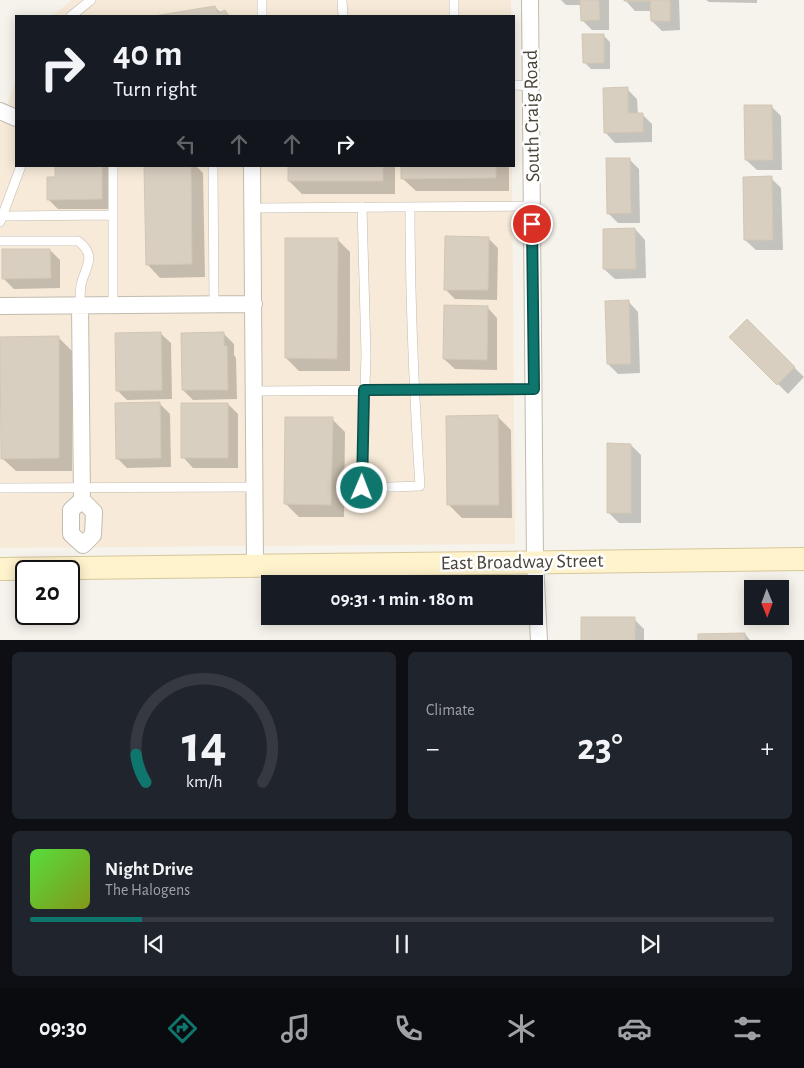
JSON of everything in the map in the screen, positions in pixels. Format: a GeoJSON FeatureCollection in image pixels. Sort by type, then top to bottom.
{"type":"FeatureCollection","features":[{"type":"Feature","properties":{"kind":"street","name":"South Craig Road"},"geometry":{"type":"LineString","coordinates":[[530,0],[534,561],[539,640]]}},
{"type":"Feature","properties":{"kind":"street"},"geometry":{"type":"LineString","coordinates":[[0,111],[15,118]]}},
{"type":"Feature","properties":{"kind":"street"},"geometry":{"type":"LineString","coordinates":[[252,167],[255,565]]}},
{"type":"Feature","properties":{"kind":"street"},"geometry":{"type":"LineString","coordinates":[[0,306],[254,304]]}},
{"type":"Feature","properties":{"kind":"street"},"geometry":{"type":"LineString","coordinates":[[80,306],[82,494],[94,512],[93,534],[83,546],[83,568]]}},
{"type":"Feature","properties":{"kind":"street"},"geometry":{"type":"LineString","coordinates":[[82,494],[71,510],[71,534],[83,546]]}},
{"type":"Feature","properties":{"kind":"street","name":"East Broadway Street"},"geometry":{"type":"LineString","coordinates":[[0,569],[804,558]]}},
{"type":"Feature","properties":{"kind":"lane"},"geometry":{"type":"LineString","coordinates":[[72,15],[91,0]]}},
{"type":"Feature","properties":{"kind":"lane"},"geometry":{"type":"LineString","coordinates":[[262,0],[262,15]]}},
{"type":"Feature","properties":{"kind":"lane"},"geometry":{"type":"LineString","coordinates":[[342,0],[343,15]]}},
{"type":"Feature","properties":{"kind":"lane"},"geometry":{"type":"LineString","coordinates":[[454,0],[454,15]]}},
{"type":"Feature","properties":{"kind":"lane"},"geometry":{"type":"LineString","coordinates":[[515,85],[531,86]]}},
{"type":"Feature","properties":{"kind":"lane"},"geometry":{"type":"LineString","coordinates":[[21,167],[1,219],[112,215]]}},
{"type":"Feature","properties":{"kind":"lane"},"geometry":{"type":"LineString","coordinates":[[113,167],[113,305]]}},
{"type":"Feature","properties":{"kind":"lane"},"geometry":{"type":"LineString","coordinates":[[213,167],[214,304]]}},
{"type":"Feature","properties":{"kind":"lane"},"geometry":{"type":"LineString","coordinates":[[362,207],[366,354],[362,488],[420,486],[414,390],[410,206]]}},
{"type":"Feature","properties":{"kind":"lane"},"geometry":{"type":"LineString","coordinates":[[253,208],[532,206]]}},
{"type":"Feature","properties":{"kind":"lane"},"geometry":{"type":"LineString","coordinates":[[0,241],[78,241],[86,247],[90,255],[81,286],[80,306]]}},
{"type":"Feature","properties":{"kind":"lane"},"geometry":{"type":"LineString","coordinates":[[254,391],[534,389]]}},
{"type":"Feature","properties":{"kind":"lane"},"geometry":{"type":"LineString","coordinates":[[0,488],[82,494],[254,487]]}},
{"type":"Feature","properties":{"kind":"shaded area"},"geometry":{"type":"Polygon","coordinates":[[[72,0],[511,0],[511,15],[53,15],[72,0]]]}},
{"type":"Feature","properties":{"kind":"shaded area"},"geometry":{"type":"Polygon","coordinates":[[[15,83],[15,167],[512,167],[515,544],[0,548],[0,124],[15,83]]]}},
{"type":"Feature","properties":{"kind":"building"},"geometry":{"type":"Polygon","coordinates":[[[580,0],[599,0],[600,20],[581,21],[580,0]]]}},
{"type":"Feature","properties":{"kind":"building"},"geometry":{"type":"Polygon","coordinates":[[[624,0],[670,0],[670,21],[651,21],[650,1],[624,0]]]}},
{"type":"Feature","properties":{"kind":"building"},"geometry":{"type":"Polygon","coordinates":[[[215,6],[218,13],[225,10],[228,15],[160,15],[215,6]]]}},
{"type":"Feature","properties":{"kind":"building"},"geometry":{"type":"Polygon","coordinates":[[[582,34],[604,34],[604,63],[583,63],[582,34]]]}},
{"type":"Feature","properties":{"kind":"building"},"geometry":{"type":"Polygon","coordinates":[[[628,87],[628,113],[643,113],[643,132],[604,133],[603,88],[628,87]]]}},
{"type":"Feature","properties":{"kind":"building"},"geometry":{"type":"Polygon","coordinates":[[[744,105],[772,105],[773,160],[745,160],[744,105]]]}},
{"type":"Feature","properties":{"kind":"building"},"geometry":{"type":"Polygon","coordinates":[[[606,158],[630,158],[631,213],[607,214],[606,158]]]}},
{"type":"Feature","properties":{"kind":"building"},"geometry":{"type":"Polygon","coordinates":[[[55,167],[102,167],[102,199],[47,200],[47,177],[55,177],[55,167]]]}},
{"type":"Feature","properties":{"kind":"building"},"geometry":{"type":"Polygon","coordinates":[[[144,167],[191,167],[192,264],[146,265],[144,167]]]}},
{"type":"Feature","properties":{"kind":"building"},"geometry":{"type":"Polygon","coordinates":[[[288,167],[383,167],[383,181],[288,181],[288,167]]]}},
{"type":"Feature","properties":{"kind":"building"},"geometry":{"type":"Polygon","coordinates":[[[401,167],[496,167],[496,178],[401,179],[401,167]]]}},
{"type":"Feature","properties":{"kind":"building"},"geometry":{"type":"Polygon","coordinates":[[[772,176],[773,240],[744,240],[743,177],[772,176]]]}},
{"type":"Feature","properties":{"kind":"building"},"geometry":{"type":"Polygon","coordinates":[[[635,228],[636,269],[603,269],[603,229],[635,228]]]}},
{"type":"Feature","properties":{"kind":"building"},"geometry":{"type":"Polygon","coordinates":[[[445,236],[489,237],[488,290],[444,290],[445,236]]]}},
{"type":"Feature","properties":{"kind":"building"},"geometry":{"type":"Polygon","coordinates":[[[285,238],[338,238],[337,359],[285,358],[285,238]]]}},
{"type":"Feature","properties":{"kind":"building"},"geometry":{"type":"Polygon","coordinates":[[[2,249],[50,249],[51,278],[2,279],[2,249]]]}},
{"type":"Feature","properties":{"kind":"building"},"geometry":{"type":"Polygon","coordinates":[[[629,300],[631,364],[607,364],[605,301],[629,300]]]}},
{"type":"Feature","properties":{"kind":"building"},"geometry":{"type":"Polygon","coordinates":[[[444,305],[488,306],[487,360],[443,359],[444,305]]]}},
{"type":"Feature","properties":{"kind":"building"},"geometry":{"type":"Polygon","coordinates":[[[747,319],[795,367],[777,385],[729,337],[747,319]]]}},
{"type":"Feature","properties":{"kind":"building"},"geometry":{"type":"Polygon","coordinates":[[[161,332],[162,390],[116,391],[115,333],[161,332]]]}},
{"type":"Feature","properties":{"kind":"building"},"geometry":{"type":"Polygon","coordinates":[[[224,332],[224,346],[227,346],[228,390],[182,390],[181,333],[224,332]]]}},
{"type":"Feature","properties":{"kind":"building"},"geometry":{"type":"Polygon","coordinates":[[[59,336],[59,458],[1,459],[0,337],[59,336]]]}},
{"type":"Feature","properties":{"kind":"building"},"geometry":{"type":"Polygon","coordinates":[[[160,402],[161,458],[116,459],[115,403],[160,402]]]}},
{"type":"Feature","properties":{"kind":"building"},"geometry":{"type":"Polygon","coordinates":[[[181,403],[228,403],[228,458],[181,458],[181,403]]]}},
{"type":"Feature","properties":{"kind":"building"},"geometry":{"type":"Polygon","coordinates":[[[498,415],[499,505],[447,505],[446,416],[498,415]]]}},
{"type":"Feature","properties":{"kind":"building"},"geometry":{"type":"Polygon","coordinates":[[[285,417],[333,417],[331,505],[284,504],[285,417]]]}},
{"type":"Feature","properties":{"kind":"building"},"geometry":{"type":"Polygon","coordinates":[[[607,443],[631,444],[631,513],[607,513],[607,443]]]}},
{"type":"Feature","properties":{"kind":"building"},"geometry":{"type":"Polygon","coordinates":[[[581,617],[635,617],[635,640],[581,640],[581,617]]]}},
{"type":"Feature","properties":{"kind":"building"},"geometry":{"type":"Polygon","coordinates":[[[745,633],[745,640],[698,640],[698,634],[745,633]]]}},
{"type":"Feature","properties":{"kind":"route"},"geometry":{"type":"LineString","coordinates":[[362,488],[364,390],[534,389],[532,224]]}}]}
